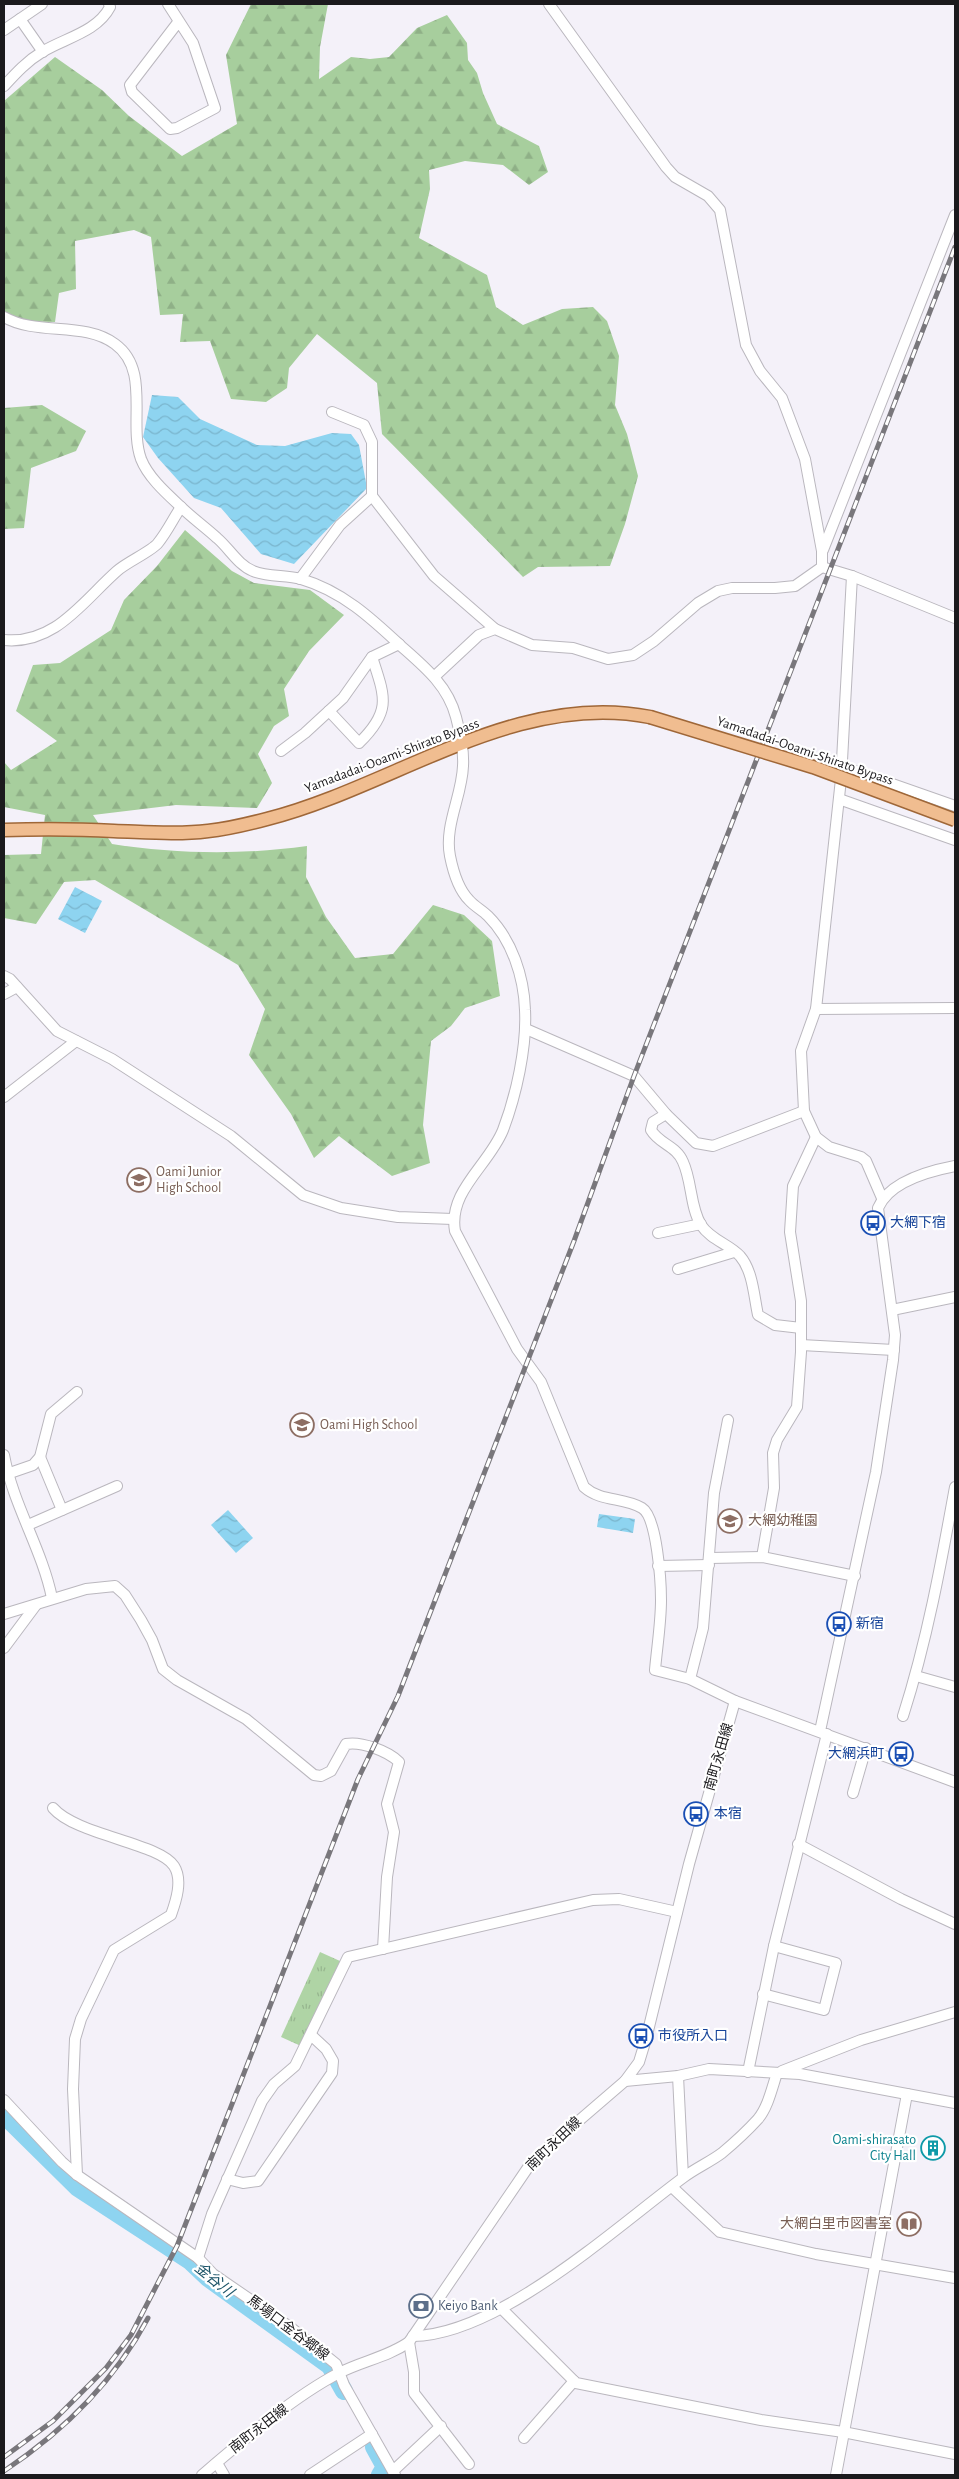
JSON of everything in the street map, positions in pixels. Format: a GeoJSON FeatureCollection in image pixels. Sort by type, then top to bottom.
{"type":"FeatureCollection","features":[{"type":"Feature","properties":{"kind":"main road","name":"Yamadadai-Ooami-Shirato Bypass"},"geometry":{"type":"LineString","coordinates":[[4,830],[208,831],[268,818],[364,786],[461,743],[549,717],[570,713],[625,712],[650,717],[813,767],[955,820]]}},
{"type":"Feature","properties":{"kind":"street"},"geometry":{"type":"LineString","coordinates":[[4,30],[42,4]]}},
{"type":"Feature","properties":{"kind":"street"},"geometry":{"type":"LineString","coordinates":[[4,86],[23,66],[43,52],[104,18],[110,7],[109,4]]}},
{"type":"Feature","properties":{"kind":"street"},"geometry":{"type":"LineString","coordinates":[[168,4],[179,21],[193,43],[215,108],[177,128],[170,129],[132,92],[130,85],[179,21]]}},
{"type":"Feature","properties":{"kind":"street"},"geometry":{"type":"LineString","coordinates":[[549,4],[666,167],[675,177],[708,196],[720,210],[746,346],[760,371],[782,398],[805,459],[822,551],[822,567]]}},
{"type":"Feature","properties":{"kind":"street"},"geometry":{"type":"LineString","coordinates":[[20,19],[43,52]]}},
{"type":"Feature","properties":{"kind":"street"},"geometry":{"type":"LineString","coordinates":[[822,551],[955,215]]}},
{"type":"Feature","properties":{"kind":"street"},"geometry":{"type":"LineString","coordinates":[[4,317],[43,329],[77,332],[106,338],[125,352],[134,372],[136,431],[141,458],[148,472],[181,507],[220,540],[240,562],[253,571],[300,579],[336,593],[360,608],[435,676],[447,695],[456,716],[463,765],[451,828],[450,854],[460,889],[470,902],[488,916],[506,940],[518,970],[524,994],[526,1029],[511,1104],[502,1131],[490,1156],[460,1196],[453,1220],[460,1243],[517,1349],[541,1382],[584,1487],[594,1495],[642,1508],[649,1515],[653,1528],[661,1601],[655,1670],[690,1679],[735,1701],[824,1732],[955,1782]]}},
{"type":"Feature","properties":{"kind":"street"},"geometry":{"type":"LineString","coordinates":[[332,412],[364,425],[372,442],[372,496],[434,576],[495,629],[532,645],[573,648],[608,659],[633,655],[654,641],[698,603],[718,591],[732,588],[795,586],[822,567]]}},
{"type":"Feature","properties":{"kind":"street"},"geometry":{"type":"LineString","coordinates":[[300,579],[340,525],[372,496]]}},
{"type":"Feature","properties":{"kind":"street"},"geometry":{"type":"LineString","coordinates":[[4,640],[27,640],[49,632],[73,614],[116,571],[157,545],[181,507]]}},
{"type":"Feature","properties":{"kind":"street"},"geometry":{"type":"LineString","coordinates":[[822,567],[852,576],[955,618]]}},
{"type":"Feature","properties":{"kind":"street"},"geometry":{"type":"LineString","coordinates":[[852,576],[842,766],[816,1009],[801,1051],[804,1110],[816,1137],[829,1147],[861,1157],[866,1161],[882,1198]]}},
{"type":"Feature","properties":{"kind":"street"},"geometry":{"type":"LineString","coordinates":[[435,676],[479,635],[495,629]]}},
{"type":"Feature","properties":{"kind":"street"},"geometry":{"type":"LineString","coordinates":[[281,751],[343,698],[372,657],[399,644]]}},
{"type":"Feature","properties":{"kind":"street"},"geometry":{"type":"LineString","coordinates":[[329,711],[359,743],[371,732],[384,709],[382,685],[372,657]]}},
{"type":"Feature","properties":{"kind":"street"},"geometry":{"type":"LineString","coordinates":[[842,766],[955,806]]}},
{"type":"Feature","properties":{"kind":"street"},"geometry":{"type":"LineString","coordinates":[[838,800],[955,840]]}},
{"type":"Feature","properties":{"kind":"street"},"geometry":{"type":"LineString","coordinates":[[4,976],[17,987],[57,1031],[112,1059],[231,1136],[303,1195],[312,1200],[341,1208],[398,1217],[453,1220]]}},
{"type":"Feature","properties":{"kind":"street"},"geometry":{"type":"LineString","coordinates":[[4,994],[17,987]]}},
{"type":"Feature","properties":{"kind":"street"},"geometry":{"type":"LineString","coordinates":[[816,1009],[955,1008]]}},
{"type":"Feature","properties":{"kind":"street"},"geometry":{"type":"LineString","coordinates":[[526,1029],[634,1076],[666,1114],[696,1143],[713,1146],[804,1110]]}},
{"type":"Feature","properties":{"kind":"street"},"geometry":{"type":"LineString","coordinates":[[4,1097],[76,1041]]}},
{"type":"Feature","properties":{"kind":"street"},"geometry":{"type":"LineString","coordinates":[[666,1114],[653,1122],[651,1130],[656,1139],[671,1146],[683,1160],[700,1224],[710,1236],[739,1256],[748,1270],[758,1315],[774,1325],[801,1328]]}},
{"type":"Feature","properties":{"kind":"street"},"geometry":{"type":"LineString","coordinates":[[762,1557],[774,1488],[773,1453],[777,1440],[797,1407],[801,1344],[801,1301],[790,1232],[793,1186],[816,1137]]}},
{"type":"Feature","properties":{"kind":"street"},"geometry":{"type":"LineString","coordinates":[[748,2072],[763,1994],[824,1732],[876,1472],[895,1335],[878,1208],[882,1198],[892,1189],[917,1178],[955,1166]]}},
{"type":"Feature","properties":{"kind":"street"},"geometry":{"type":"LineString","coordinates":[[658,1233],[700,1224]]}},
{"type":"Feature","properties":{"kind":"street"},"geometry":{"type":"LineString","coordinates":[[678,1269],[734,1252]]}},
{"type":"Feature","properties":{"kind":"street"},"geometry":{"type":"LineString","coordinates":[[892,1310],[955,1297]]}},
{"type":"Feature","properties":{"kind":"street"},"geometry":{"type":"LineString","coordinates":[[801,1344],[894,1350]]}},
{"type":"Feature","properties":{"kind":"street"},"geometry":{"type":"LineString","coordinates":[[7,1474],[33,1465],[40,1457],[51,1414],[77,1392]]}},
{"type":"Feature","properties":{"kind":"street"},"geometry":{"type":"LineString","coordinates":[[690,1679],[703,1628],[714,1493],[728,1420]]}},
{"type":"Feature","properties":{"kind":"street"},"geometry":{"type":"LineString","coordinates":[[4,1455],[7,1474],[46,1570],[52,1598]]}},
{"type":"Feature","properties":{"kind":"street"},"geometry":{"type":"LineString","coordinates":[[40,1457],[62,1510]]}},
{"type":"Feature","properties":{"kind":"street"},"geometry":{"type":"LineString","coordinates":[[28,1525],[117,1486]]}},
{"type":"Feature","properties":{"kind":"street"},"geometry":{"type":"LineString","coordinates":[[904,1716],[916,1676],[942,1564],[955,1487]]}},
{"type":"Feature","properties":{"kind":"street"},"geometry":{"type":"LineString","coordinates":[[658,1566],[762,1557],[855,1576]]}},
{"type":"Feature","properties":{"kind":"street"},"geometry":{"type":"LineString","coordinates":[[4,1614],[36,1605],[52,1598],[98,1586],[115,1586],[125,1594],[141,1620],[164,1669],[178,1680],[246,1719],[314,1775],[321,1776],[330,1770],[346,1744],[354,1742],[392,1755],[399,1762],[387,1804],[394,1832],[387,1878],[383,1949]]}},
{"type":"Feature","properties":{"kind":"street"},"geometry":{"type":"LineString","coordinates":[[4,1648],[36,1605]]}},
{"type":"Feature","properties":{"kind":"street"},"geometry":{"type":"LineString","coordinates":[[916,1676],[955,1687]]}},
{"type":"Feature","properties":{"kind":"street","name":"南町永田線"},"geometry":{"type":"LineString","coordinates":[[202,2475],[290,2404],[340,2373],[396,2350],[411,2339],[529,2166],[560,2136],[625,2081],[639,2062],[677,1912],[735,1701]]}},
{"type":"Feature","properties":{"kind":"street"},"geometry":{"type":"LineString","coordinates":[[853,1793],[866,1748]]}},
{"type":"Feature","properties":{"kind":"street"},"geometry":{"type":"LineString","coordinates":[[54,1808],[77,1824],[162,1856],[174,1866],[178,1880],[176,1899],[171,1915],[114,1950],[81,2019],[75,2040],[73,2089],[77,2175]]}},
{"type":"Feature","properties":{"kind":"street"},"geometry":{"type":"LineString","coordinates":[[798,1844],[955,1924]]}},
{"type":"Feature","properties":{"kind":"street"},"geometry":{"type":"LineString","coordinates":[[198,2258],[227,2179],[262,2101],[274,2084],[295,2066],[348,1957],[593,1900],[619,1899],[677,1912]]}},
{"type":"Feature","properties":{"kind":"street"},"geometry":{"type":"LineString","coordinates":[[763,1994],[824,2010],[836,1963],[774,1946]]}},
{"type":"Feature","properties":{"kind":"street"},"geometry":{"type":"LineString","coordinates":[[469,2464],[414,2393],[411,2339],[454,2329],[502,2309],[560,2270],[683,2177],[722,2152],[759,2118],[767,2104],[777,2074],[861,2040],[955,2012]]}},
{"type":"Feature","properties":{"kind":"street"},"geometry":{"type":"LineString","coordinates":[[227,2179],[258,2182],[332,2073],[334,2061],[311,2035]]}},
{"type":"Feature","properties":{"kind":"street"},"geometry":{"type":"LineString","coordinates":[[625,2081],[678,2076],[709,2069],[800,2074],[955,2103]]}},
{"type":"Feature","properties":{"kind":"street"},"geometry":{"type":"LineString","coordinates":[[678,2076],[683,2177]]}},
{"type":"Feature","properties":{"kind":"street"},"geometry":{"type":"LineString","coordinates":[[836,2475],[907,2094]]}},
{"type":"Feature","properties":{"kind":"street","name":"馬場口金谷郷線"},"geometry":{"type":"LineString","coordinates":[[4,2100],[62,2162],[77,2175],[198,2258],[213,2274],[290,2327],[336,2364],[394,2473]]}},
{"type":"Feature","properties":{"kind":"street"},"geometry":{"type":"LineString","coordinates":[[672,2187],[720,2232],[875,2265],[955,2278]]}},
{"type":"Feature","properties":{"kind":"street"},"geometry":{"type":"LineString","coordinates":[[502,2309],[574,2381],[703,2409],[843,2432],[955,2454]]}},
{"type":"Feature","properties":{"kind":"street"},"geometry":{"type":"LineString","coordinates":[[524,2438],[574,2381]]}},
{"type":"Feature","properties":{"kind":"street"},"geometry":{"type":"LineString","coordinates":[[394,2473],[441,2426]]}},
{"type":"Feature","properties":{"kind":"street"},"geometry":{"type":"LineString","coordinates":[[310,2475],[372,2434]]}},
{"type":"Feature","properties":{"kind":"street"},"geometry":{"type":"LineString","coordinates":[[217,2463],[224,2475]]}},
{"type":"Feature","properties":{"kind":"green space"},"geometry":{"type":"Polygon","coordinates":[[[251,4],[328,4],[320,47],[319,79],[351,57],[370,59],[389,57],[417,28],[447,15],[467,43],[468,60],[477,73],[483,93],[497,124],[539,146],[548,172],[529,185],[503,165],[465,161],[429,170],[430,189],[419,238],[487,275],[496,307],[523,325],[562,309],[593,307],[607,321],[619,356],[615,405],[627,434],[638,476],[625,524],[610,566],[538,567],[523,577],[382,434],[377,383],[317,334],[289,368],[287,388],[266,402],[231,399],[210,341],[180,342],[183,314],[160,315],[151,237],[134,230],[75,241],[76,289],[59,293],[55,322],[4,321],[4,101],[55,57],[102,90],[129,116],[182,156],[237,124],[226,55],[251,4]]]}},
{"type":"Feature","properties":{"kind":"green space"},"geometry":{"type":"Polygon","coordinates":[[[42,405],[86,431],[76,451],[31,468],[24,528],[4,529],[4,408],[42,405]]]}},
{"type":"Feature","properties":{"kind":"green space"},"geometry":{"type":"Polygon","coordinates":[[[185,530],[232,571],[254,583],[310,590],[344,615],[309,651],[284,689],[289,716],[274,726],[258,754],[272,783],[257,808],[176,805],[93,815],[112,844],[160,850],[209,852],[258,851],[307,846],[306,877],[326,917],[355,958],[393,954],[433,905],[464,915],[492,941],[500,996],[465,1008],[451,1026],[431,1041],[423,1125],[430,1163],[392,1176],[339,1136],[314,1158],[291,1114],[249,1055],[265,1009],[238,965],[95,880],[64,882],[36,924],[4,918],[4,855],[41,854],[45,815],[4,807],[4,762],[11,770],[57,741],[16,711],[33,665],[60,663],[111,630],[124,600],[157,566],[185,530]]]}},
{"type":"Feature","properties":{"kind":"green space"},"geometry":{"type":"Polygon","coordinates":[[[320,1952],[340,1961],[301,2046],[281,2037],[320,1952]]]}},
{"type":"Feature","properties":{"kind":"water"},"geometry":{"type":"Polygon","coordinates":[[[152,395],[178,397],[200,419],[257,445],[285,446],[332,433],[351,434],[359,445],[367,488],[294,564],[261,554],[221,508],[194,498],[158,458],[143,437],[152,395]]]}},
{"type":"Feature","properties":{"kind":"water"},"geometry":{"type":"Polygon","coordinates":[[[75,887],[102,901],[85,933],[58,919],[75,887]]]}},
{"type":"Feature","properties":{"kind":"water"},"geometry":{"type":"Polygon","coordinates":[[[228,1510],[253,1538],[236,1553],[211,1525],[228,1510]]]}},
{"type":"Feature","properties":{"kind":"water"},"geometry":{"type":"Polygon","coordinates":[[[599,1514],[635,1519],[633,1533],[597,1527],[599,1514]]]}},
{"type":"Feature","properties":{"kind":"waterway","name":"金谷川"},"geometry":{"type":"LineString","coordinates":[[4,2115],[78,2188],[190,2261],[208,2278],[330,2366],[344,2391]]}},
{"type":"Feature","properties":{"kind":"waterway","name":"金谷川"},"geometry":{"type":"LineString","coordinates":[[374,2447],[385,2467],[380,2475]]}},
{"type":"Feature","properties":{"kind":"railway"},"geometry":{"type":"LineString","coordinates":[[4,2457],[53,2421],[106,2368],[131,2335],[177,2246],[358,1779],[398,1696],[574,1241],[634,1076],[955,247]]}},
{"type":"Feature","properties":{"kind":"railway"},"geometry":{"type":"LineString","coordinates":[[4,2471],[47,2439],[86,2404],[120,2363],[148,2318]]}},
{"type":"Feature","properties":{"kind":"place","name":"Oami Junior High School"},"geometry":{"type":"Point","coordinates":[139,1180]}},
{"type":"Feature","properties":{"kind":"place","name":"大網下宿"},"geometry":{"type":"Point","coordinates":[873,1223]}},
{"type":"Feature","properties":{"kind":"place","name":"Oami High School"},"geometry":{"type":"Point","coordinates":[302,1425]}},
{"type":"Feature","properties":{"kind":"place","name":"大網幼稚園"},"geometry":{"type":"Point","coordinates":[730,1521]}},
{"type":"Feature","properties":{"kind":"place","name":"新宿"},"geometry":{"type":"Point","coordinates":[839,1624]}},
{"type":"Feature","properties":{"kind":"place","name":"大網浜町"},"geometry":{"type":"Point","coordinates":[901,1754]}},
{"type":"Feature","properties":{"kind":"place","name":"本宿"},"geometry":{"type":"Point","coordinates":[696,1814]}},
{"type":"Feature","properties":{"kind":"place","name":"市役所入口"},"geometry":{"type":"Point","coordinates":[641,2036]}},
{"type":"Feature","properties":{"kind":"place","name":"Oami-shirasato City Hall"},"geometry":{"type":"Point","coordinates":[933,2148]}},
{"type":"Feature","properties":{"kind":"place","name":"大網白里市図書室"},"geometry":{"type":"Point","coordinates":[909,2224]}},
{"type":"Feature","properties":{"kind":"place","name":"Keiyo Bank"},"geometry":{"type":"Point","coordinates":[421,2306]}}]}
